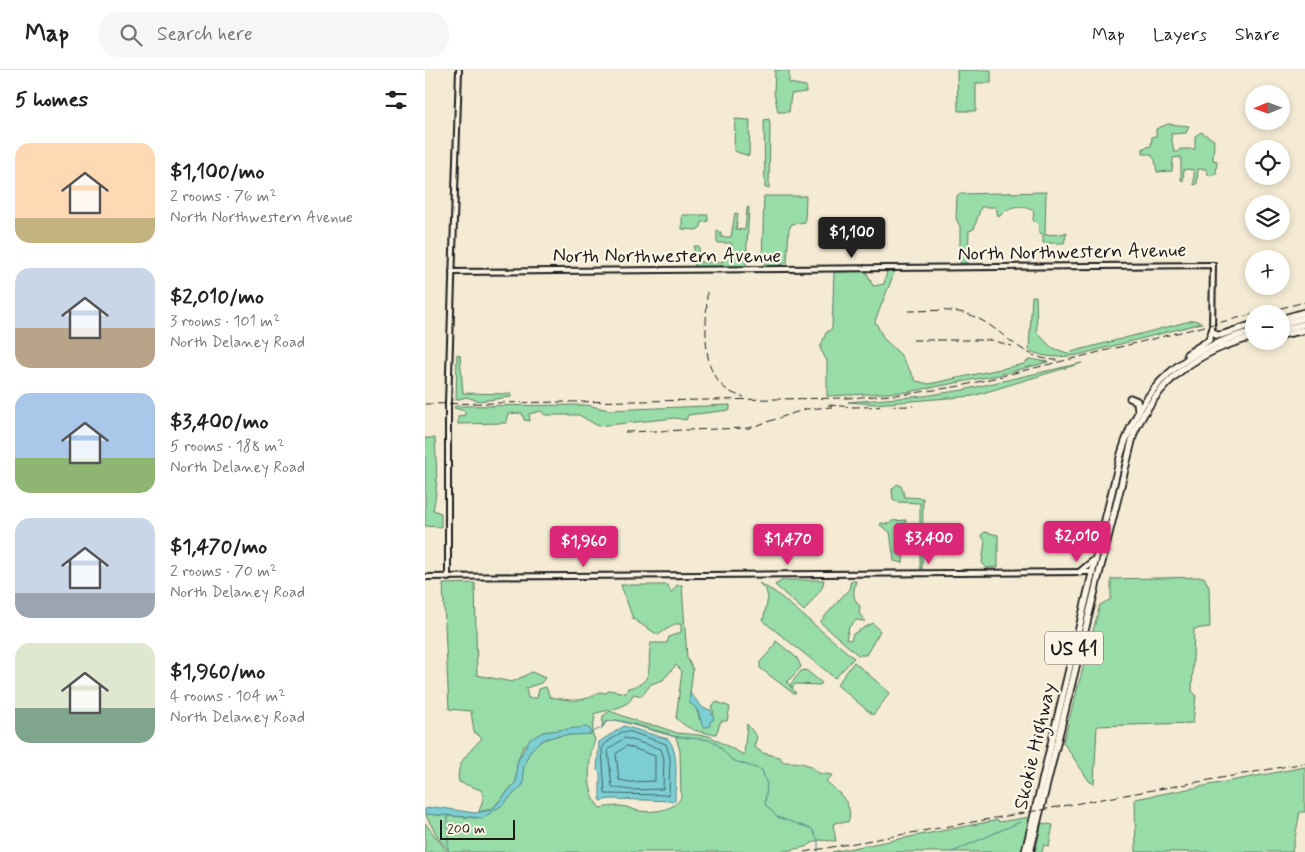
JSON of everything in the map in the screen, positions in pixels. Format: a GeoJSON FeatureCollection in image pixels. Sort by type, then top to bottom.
{"type":"FeatureCollection","features":[{"type":"Feature","properties":{"kind":"highway"},"geometry":{"type":"LineString","coordinates":[[1290,316],[1305,312]]}},
{"type":"Feature","properties":{"kind":"highway"},"geometry":{"type":"LineString","coordinates":[[1290,322],[1305,318]]}},
{"type":"Feature","properties":{"kind":"highway"},"geometry":{"type":"LineString","coordinates":[[1290,328],[1305,324]]}},
{"type":"Feature","properties":{"kind":"highway"},"geometry":{"type":"LineString","coordinates":[[1161,380],[1183,356],[1209,340],[1212,331],[1216,335],[1221,335],[1245,330]]}},
{"type":"Feature","properties":{"kind":"highway"},"geometry":{"type":"LineString","coordinates":[[1290,333],[1305,330]]}},
{"type":"Feature","properties":{"kind":"highway","name":"Skokie Highway"},"geometry":{"type":"LineString","coordinates":[[1030,852],[1121,454],[1138,410],[1161,380],[1190,356],[1217,342],[1245,331]]}},
{"type":"Feature","properties":{"kind":"highway","name":"Skokie Highway"},"geometry":{"type":"LineString","coordinates":[[1025,852],[1095,572],[1127,453],[1142,416],[1162,389],[1180,371],[1205,354],[1231,342],[1245,340]]}},
{"type":"Feature","properties":{"kind":"highway"},"geometry":{"type":"LineString","coordinates":[[1130,398],[1137,402],[1138,410]]}},
{"type":"Feature","properties":{"kind":"highway"},"geometry":{"type":"LineString","coordinates":[[1080,572],[1088,567],[1096,557]]}},
{"type":"Feature","properties":{"kind":"street"},"geometry":{"type":"LineString","coordinates":[[448,578],[448,403],[459,70]]}},
{"type":"Feature","properties":{"kind":"street","name":"North Northwestern Avenue"},"geometry":{"type":"LineString","coordinates":[[452,272],[1213,265],[1212,331]]}},
{"type":"Feature","properties":{"kind":"street"},"geometry":{"type":"LineString","coordinates":[[425,577],[1095,572]]}},
{"type":"Feature","properties":{"kind":"green space"},"geometry":{"type":"Polygon","coordinates":[[[775,70],[789,70],[789,83],[806,86],[806,92],[791,94],[789,112],[778,112],[774,92],[775,70]]]}},
{"type":"Feature","properties":{"kind":"green space"},"geometry":{"type":"Polygon","coordinates":[[[957,70],[991,70],[991,83],[976,83],[976,111],[958,111],[957,70]]]}},
{"type":"Feature","properties":{"kind":"green space"},"geometry":{"type":"Polygon","coordinates":[[[735,119],[750,120],[749,156],[734,151],[735,119]]]}},
{"type":"Feature","properties":{"kind":"green space"},"geometry":{"type":"Polygon","coordinates":[[[769,119],[769,188],[765,188],[764,120],[769,119]]]}},
{"type":"Feature","properties":{"kind":"green space"},"geometry":{"type":"Polygon","coordinates":[[[1168,124],[1189,126],[1186,133],[1171,134],[1174,152],[1178,152],[1180,149],[1195,149],[1195,136],[1201,132],[1214,140],[1213,160],[1217,161],[1216,174],[1209,176],[1206,169],[1198,169],[1197,184],[1194,185],[1194,170],[1184,169],[1183,181],[1181,180],[1181,157],[1173,158],[1172,171],[1157,172],[1155,160],[1151,154],[1143,154],[1143,148],[1151,146],[1152,137],[1156,136],[1156,129],[1168,124]]]}},
{"type":"Feature","properties":{"kind":"green space"},"geometry":{"type":"Polygon","coordinates":[[[1046,192],[1045,235],[1067,232],[1064,243],[1043,243],[1043,235],[1039,234],[1039,226],[1033,220],[1034,211],[1015,207],[998,216],[996,207],[981,207],[974,229],[969,231],[968,263],[960,263],[960,226],[956,219],[957,196],[959,194],[1046,192]]]}},
{"type":"Feature","properties":{"kind":"green space"},"geometry":{"type":"Polygon","coordinates":[[[764,196],[806,196],[805,222],[792,224],[789,229],[787,263],[772,267],[762,263],[764,196]]]}},
{"type":"Feature","properties":{"kind":"green space"},"geometry":{"type":"Polygon","coordinates":[[[749,207],[746,267],[697,268],[694,264],[694,246],[699,246],[699,262],[722,262],[727,251],[731,249],[732,243],[717,243],[717,231],[721,232],[721,237],[731,237],[735,213],[738,214],[736,229],[745,230],[747,208],[749,207]]]}},
{"type":"Feature","properties":{"kind":"green space"},"geometry":{"type":"Polygon","coordinates":[[[682,215],[708,215],[708,221],[702,222],[701,227],[697,230],[682,229],[682,215]]]}},
{"type":"Feature","properties":{"kind":"green space"},"geometry":{"type":"Polygon","coordinates":[[[866,271],[873,286],[884,284],[887,271],[895,271],[875,321],[884,339],[900,354],[916,381],[929,384],[1024,364],[1030,359],[1048,362],[998,375],[908,392],[827,396],[827,361],[820,348],[826,333],[832,328],[834,272],[866,271]]]}},
{"type":"Feature","properties":{"kind":"green space"},"geometry":{"type":"Polygon","coordinates":[[[1032,296],[1036,296],[1037,332],[1051,347],[1067,353],[1194,320],[1202,323],[1078,355],[1046,356],[1029,350],[1032,296]]]}},
{"type":"Feature","properties":{"kind":"green space"},"geometry":{"type":"Polygon","coordinates":[[[457,354],[460,355],[463,393],[511,394],[511,397],[479,401],[466,397],[456,400],[457,354]]]}},
{"type":"Feature","properties":{"kind":"green space"},"geometry":{"type":"Polygon","coordinates":[[[1082,363],[973,396],[875,404],[848,402],[924,396],[963,390],[1082,363]]]}},
{"type":"Feature","properties":{"kind":"green space"},"geometry":{"type":"Polygon","coordinates":[[[587,405],[609,410],[730,405],[730,410],[688,415],[686,420],[675,418],[598,426],[579,415],[545,415],[541,411],[529,414],[530,421],[524,420],[522,413],[508,414],[506,423],[458,424],[458,416],[465,415],[465,411],[454,408],[455,406],[587,405]]]}},
{"type":"Feature","properties":{"kind":"green space"},"geometry":{"type":"Polygon","coordinates":[[[425,438],[435,438],[437,483],[433,510],[441,513],[441,527],[425,526],[425,438]]]}},
{"type":"Feature","properties":{"kind":"green space"},"geometry":{"type":"Polygon","coordinates":[[[897,484],[901,486],[905,497],[923,498],[922,569],[920,568],[920,503],[898,502],[893,499],[892,489],[897,484]]]}},
{"type":"Feature","properties":{"kind":"green space"},"geometry":{"type":"Polygon","coordinates":[[[906,520],[903,563],[894,561],[890,532],[880,525],[881,523],[889,524],[892,521],[906,520]]]}},
{"type":"Feature","properties":{"kind":"green space"},"geometry":{"type":"Polygon","coordinates":[[[985,532],[998,535],[998,567],[987,568],[982,563],[985,541],[981,535],[985,532]]]}},
{"type":"Feature","properties":{"kind":"green space"},"geometry":{"type":"Polygon","coordinates":[[[1204,577],[1209,587],[1210,627],[1194,629],[1192,691],[1196,695],[1193,723],[1097,726],[1094,784],[1089,781],[1063,742],[1100,605],[1111,599],[1111,579],[1204,577]]]}},
{"type":"Feature","properties":{"kind":"green space"},"geometry":{"type":"Polygon","coordinates":[[[783,580],[824,580],[822,588],[804,611],[775,585],[783,580]]]}},
{"type":"Feature","properties":{"kind":"green space"},"geometry":{"type":"Polygon","coordinates":[[[851,581],[856,581],[854,597],[860,606],[859,613],[865,621],[856,620],[849,627],[846,639],[851,640],[853,634],[873,623],[880,631],[866,655],[858,655],[820,622],[849,589],[851,581]]]}},
{"type":"Feature","properties":{"kind":"green space"},"geometry":{"type":"Polygon","coordinates":[[[475,583],[477,675],[512,682],[532,672],[545,678],[541,683],[526,688],[528,698],[537,698],[539,689],[546,687],[550,697],[575,700],[593,696],[599,692],[606,693],[609,690],[626,693],[628,688],[643,682],[647,677],[651,643],[667,643],[669,637],[681,632],[681,624],[675,624],[658,635],[633,619],[621,585],[668,585],[671,593],[677,585],[682,585],[687,658],[693,669],[689,703],[695,705],[700,720],[710,722],[714,713],[711,706],[717,702],[730,707],[727,721],[721,721],[716,734],[695,730],[676,718],[682,671],[676,665],[663,680],[651,684],[642,696],[633,694],[628,703],[623,706],[593,714],[595,717],[592,732],[595,740],[589,775],[595,801],[600,808],[623,806],[639,811],[651,811],[669,808],[681,797],[680,751],[676,737],[616,720],[606,722],[602,728],[603,716],[610,711],[644,724],[677,733],[709,736],[744,755],[747,724],[757,737],[754,747],[763,753],[780,757],[783,762],[802,763],[815,769],[818,773],[833,775],[826,781],[844,799],[850,816],[848,822],[833,824],[836,841],[818,840],[805,847],[780,852],[450,852],[439,839],[425,814],[476,818],[501,806],[523,785],[524,765],[535,746],[550,737],[591,734],[562,730],[543,732],[523,747],[517,763],[516,782],[492,809],[479,812],[484,796],[481,790],[459,782],[458,775],[461,763],[482,738],[474,732],[471,711],[449,709],[443,584],[475,583]]]}},
{"type":"Feature","properties":{"kind":"green space"},"geometry":{"type":"Polygon","coordinates":[[[759,583],[775,592],[854,658],[835,678],[763,621],[768,598],[766,590],[759,583]]]}},
{"type":"Feature","properties":{"kind":"green space"},"geometry":{"type":"Polygon","coordinates":[[[776,641],[797,658],[801,667],[787,682],[796,693],[794,694],[760,668],[760,662],[773,648],[776,641]]]}},
{"type":"Feature","properties":{"kind":"green space"},"geometry":{"type":"Polygon","coordinates":[[[854,662],[890,693],[873,715],[837,685],[854,662]]]}},
{"type":"Feature","properties":{"kind":"green space"},"geometry":{"type":"Polygon","coordinates":[[[806,670],[822,683],[820,685],[795,684],[792,688],[790,685],[801,671],[806,670]]]}},
{"type":"Feature","properties":{"kind":"green space"},"geometry":{"type":"Polygon","coordinates":[[[1305,767],[1305,812],[1300,812],[1292,852],[1136,852],[1135,799],[1305,767]]]}},
{"type":"Feature","properties":{"kind":"green space"},"geometry":{"type":"Polygon","coordinates":[[[1030,817],[1021,852],[832,852],[998,820],[999,822],[1030,817]]]}},
{"type":"Feature","properties":{"kind":"green space"},"geometry":{"type":"Polygon","coordinates":[[[425,823],[446,850],[446,852],[425,852],[425,823]]]}},
{"type":"Feature","properties":{"kind":"green space"},"geometry":{"type":"Polygon","coordinates":[[[1042,823],[1053,825],[1049,846],[1044,845],[1042,852],[1035,852],[1042,823]]]}},
{"type":"Feature","properties":{"kind":"water"},"geometry":{"type":"Polygon","coordinates":[[[690,693],[703,708],[711,710],[714,719],[710,722],[710,726],[703,728],[697,710],[689,703],[690,693]]]}},
{"type":"Feature","properties":{"kind":"water"},"geometry":{"type":"Polygon","coordinates":[[[624,726],[668,739],[672,745],[675,760],[675,801],[611,799],[600,801],[600,773],[597,770],[599,742],[624,726]]]}},
{"type":"Feature","properties":{"kind":"water"},"geometry":{"type":"Polygon","coordinates":[[[586,727],[590,729],[591,734],[550,738],[534,747],[524,766],[523,785],[501,806],[483,818],[425,814],[425,809],[435,807],[475,813],[492,810],[516,782],[517,763],[529,740],[543,732],[586,727]]]}},
{"type":"Feature","properties":{"kind":"waterway"},"geometry":{"type":"LineString","coordinates":[[592,732],[602,728],[606,722],[616,720],[671,736],[710,740],[716,743],[732,760],[762,770],[767,785],[765,804],[777,817],[812,829],[818,840],[818,852]]}},
{"type":"Feature","properties":{"kind":"waterway"},"geometry":{"type":"LineString","coordinates":[[448,815],[448,852]]}},
{"type":"Feature","properties":{"kind":"waterway"},"geometry":{"type":"LineString","coordinates":[[952,852],[1020,822]]}},
{"type":"Feature","properties":{"kind":"railway"},"geometry":{"type":"LineString","coordinates":[[707,292],[706,339],[711,369],[718,381],[729,391],[744,397]]}},
{"type":"Feature","properties":{"kind":"railway"},"geometry":{"type":"LineString","coordinates":[[1290,306],[1305,302]]}},
{"type":"Feature","properties":{"kind":"railway"},"geometry":{"type":"LineString","coordinates":[[908,311],[941,310],[966,313],[994,328],[1023,350],[1044,359],[1057,360]]}},
{"type":"Feature","properties":{"kind":"railway"},"geometry":{"type":"LineString","coordinates":[[425,404],[846,398],[907,394],[961,386],[1245,316]]}},
{"type":"Feature","properties":{"kind":"railway"},"geometry":{"type":"LineString","coordinates":[[913,340],[991,340],[1012,346]]}},
{"type":"Feature","properties":{"kind":"railway"},"geometry":{"type":"LineString","coordinates":[[828,405],[854,407],[913,406]]}},
{"type":"Feature","properties":{"kind":"railway"},"geometry":{"type":"LineString","coordinates":[[625,432],[749,428],[806,409],[832,407]]}},
{"type":"Feature","properties":{"kind":"railway"},"geometry":{"type":"LineString","coordinates":[[804,852],[1305,763]]}}]}
